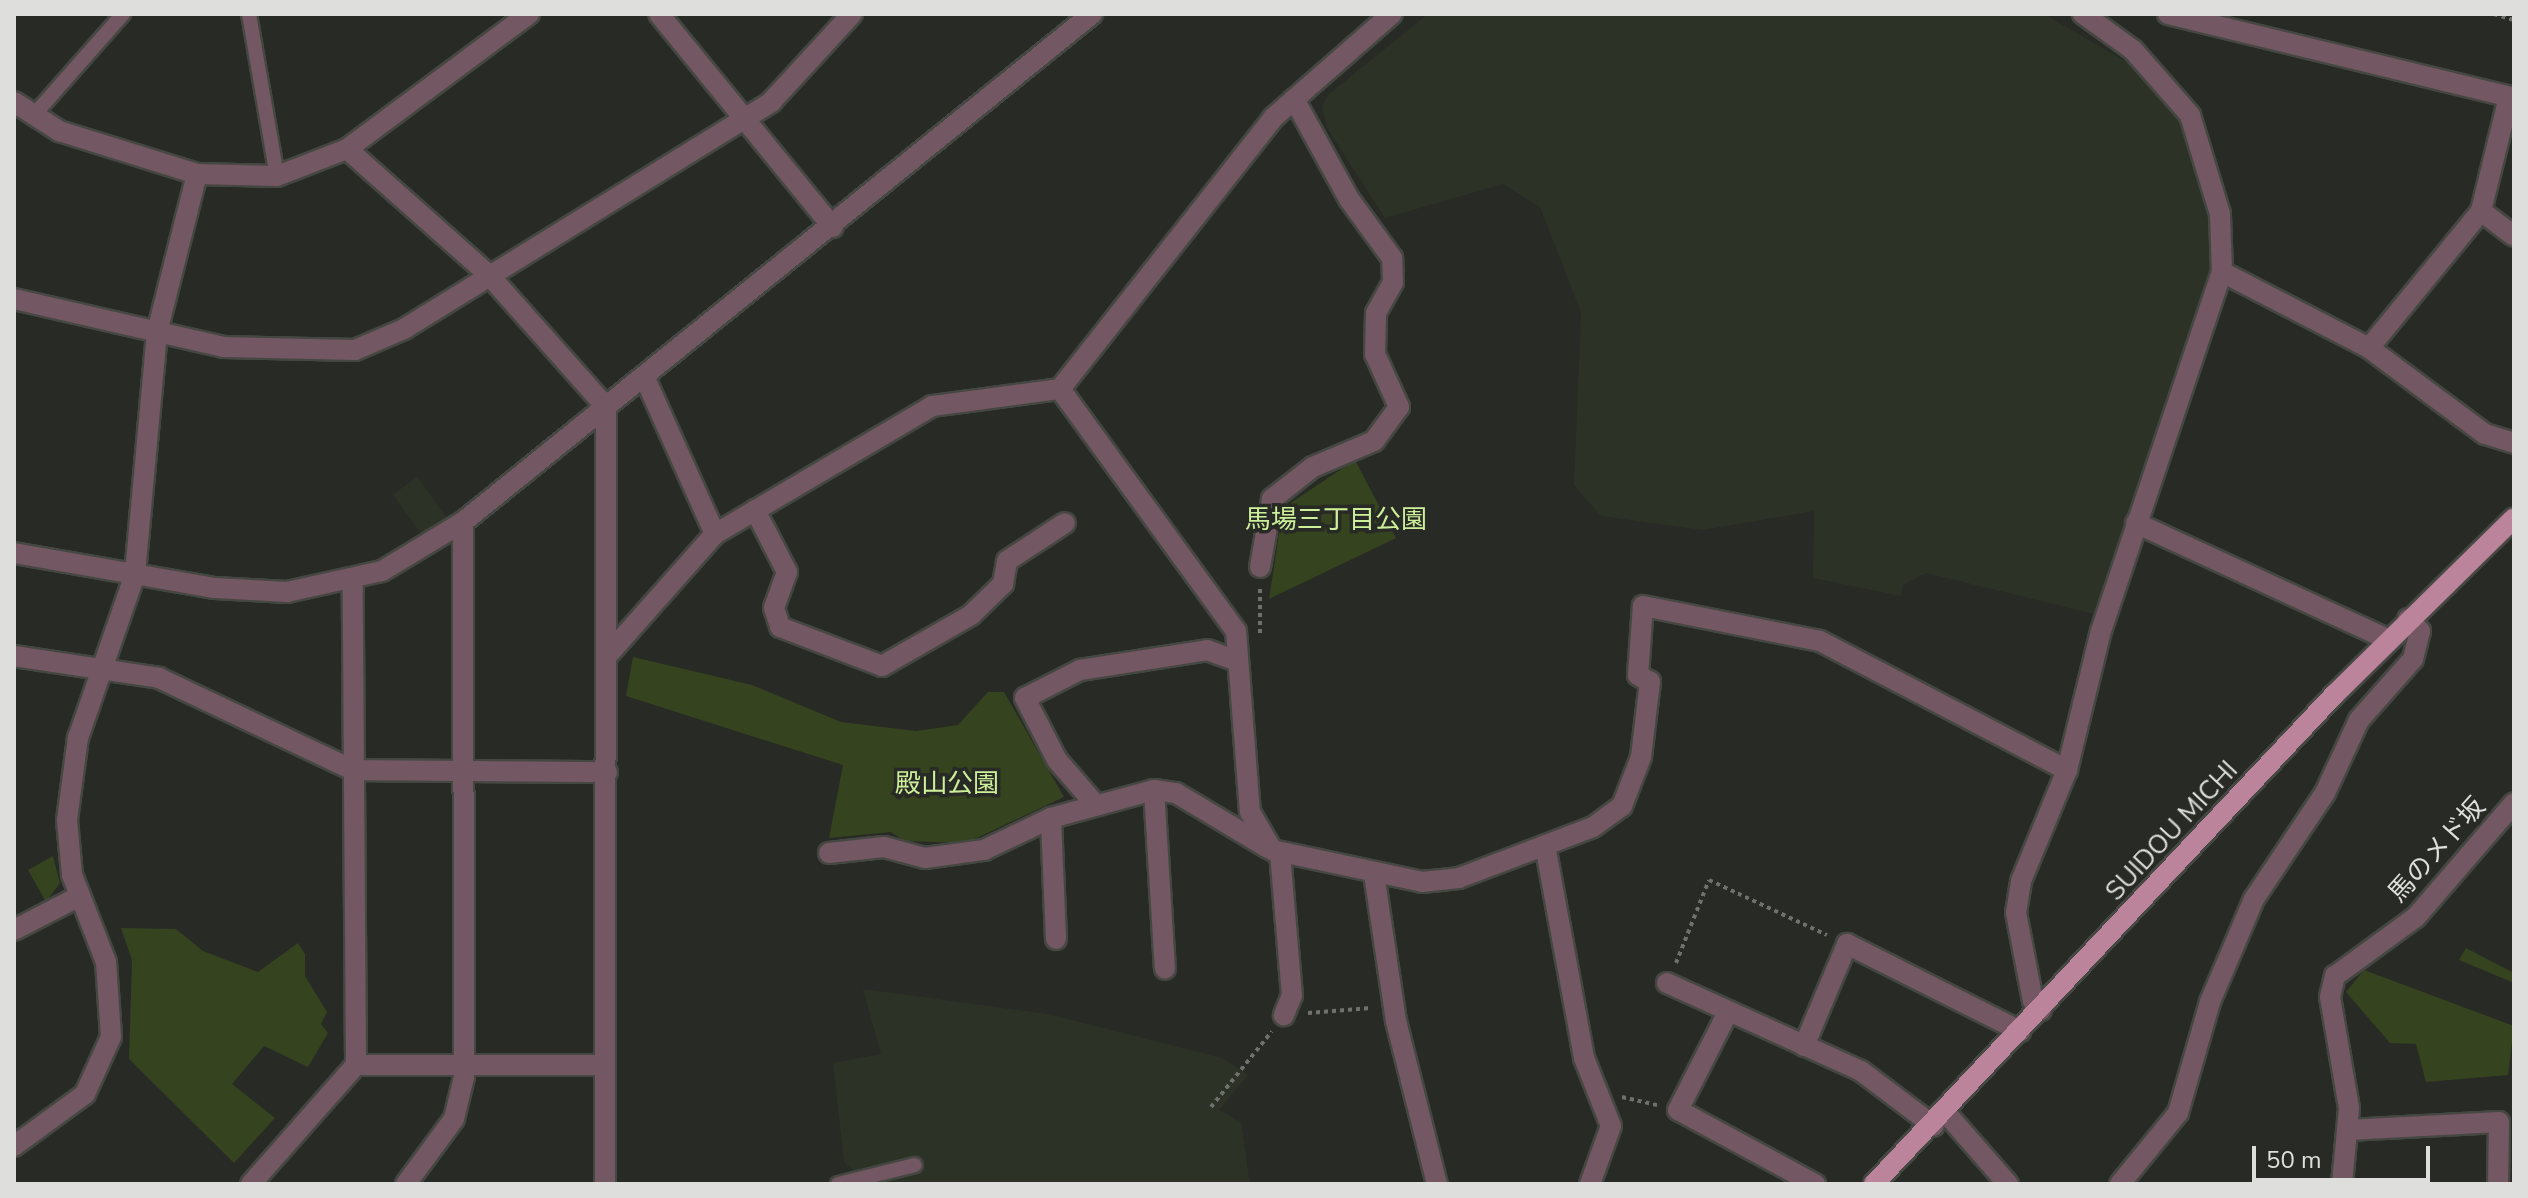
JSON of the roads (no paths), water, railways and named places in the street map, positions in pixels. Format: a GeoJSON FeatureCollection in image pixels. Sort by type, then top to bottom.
{"type":"FeatureCollection","features":[{"type":"Feature","properties":{"kind":"main road","name":"SUIDOU MICHI"},"geometry":{"type":"LineString","coordinates":[[1874,1184],[1940,1120],[2387,639],[2514,518]]}},
{"type":"Feature","properties":{"kind":"street"},"geometry":{"type":"LineString","coordinates":[[14,102],[59,131],[197,174],[277,176],[347,149],[529,14]]}},
{"type":"Feature","properties":{"kind":"street"},"geometry":{"type":"LineString","coordinates":[[659,14],[833,227]]}},
{"type":"Feature","properties":{"kind":"street"},"geometry":{"type":"LineString","coordinates":[[14,299],[223,347],[355,350],[489,275],[743,120],[802,76],[852,14]]}},
{"type":"Feature","properties":{"kind":"street"},"geometry":{"type":"LineString","coordinates":[[14,553],[135,574],[287,592],[353,581],[463,522],[833,227],[1092,14]]}},
{"type":"Feature","properties":{"kind":"street"},"geometry":{"type":"LineString","coordinates":[[606,657],[715,534],[755,510],[932,406],[1060,389],[1294,99],[1392,14]]}},
{"type":"Feature","properties":{"kind":"street"},"geometry":{"type":"LineString","coordinates":[[2041,1010],[2033,1001],[2016,913],[2067,770],[2136,523],[2222,272],[2218,200],[2190,115],[2133,50],[2083,14]]}},
{"type":"Feature","properties":{"kind":"street"},"geometry":{"type":"LineString","coordinates":[[2168,14],[2196,17],[2511,98],[2481,211],[2369,348]]}},
{"type":"Feature","properties":{"kind":"street"},"geometry":{"type":"LineString","coordinates":[[1260,567],[1272,499],[1313,467],[1374,441],[1399,407],[1375,354],[1376,313],[1393,282],[1392,258],[1294,99]]}},
{"type":"Feature","properties":{"kind":"street"},"geometry":{"type":"LineString","coordinates":[[347,149],[489,275],[606,407],[605,1184]]}},
{"type":"Feature","properties":{"kind":"street"},"geometry":{"type":"LineString","coordinates":[[14,1146],[63,1116],[107,1055],[111,985],[69,854],[69,788],[100,665],[135,574],[157,332],[197,174]]}},
{"type":"Feature","properties":{"kind":"street"},"geometry":{"type":"LineString","coordinates":[[2481,211],[2514,236]]}},
{"type":"Feature","properties":{"kind":"street"},"geometry":{"type":"LineString","coordinates":[[2222,272],[2369,348],[2485,434],[2514,443]]}},
{"type":"Feature","properties":{"kind":"street"},"geometry":{"type":"LineString","coordinates":[[644,376],[715,534]]}},
{"type":"Feature","properties":{"kind":"street"},"geometry":{"type":"LineString","coordinates":[[1060,389],[1205,582],[1236,631],[1250,812],[1276,851],[1292,995],[1284,1015]]}},
{"type":"Feature","properties":{"kind":"street"},"geometry":{"type":"LineString","coordinates":[[755,510],[787,572],[774,608],[780,627],[882,666],[971,615],[1003,584],[1007,561],[1052,544],[1065,523]]}},
{"type":"Feature","properties":{"kind":"street"},"geometry":{"type":"LineString","coordinates":[[406,1184],[454,1119],[463,1065],[463,522]]}},
{"type":"Feature","properties":{"kind":"street"},"geometry":{"type":"LineString","coordinates":[[2136,523],[2387,639]]}},
{"type":"Feature","properties":{"kind":"street"},"geometry":{"type":"LineString","coordinates":[[251,1184],[356,1065],[353,581]]}},
{"type":"Feature","properties":{"kind":"street"},"geometry":{"type":"LineString","coordinates":[[829,853],[884,847],[925,858],[984,850],[1051,818],[1154,790],[1176,793],[1276,851],[1374,874],[1459,878],[1593,827],[1622,806],[1634,787],[1650,682],[1638,675],[1643,606],[1820,641],[2067,770]]}},
{"type":"Feature","properties":{"kind":"street"},"geometry":{"type":"LineString","coordinates":[[2120,1184],[2178,1113],[2210,1002],[2254,899],[2325,793],[2359,720],[2413,659],[2420,631],[2408,619]]}},
{"type":"Feature","properties":{"kind":"street"},"geometry":{"type":"LineString","coordinates":[[1095,804],[1057,760],[1025,698],[1080,670],[1207,650],[1238,661]]}},
{"type":"Feature","properties":{"kind":"street"},"geometry":{"type":"LineString","coordinates":[[14,656],[100,665],[159,678],[353,770],[607,772]]}},
{"type":"Feature","properties":{"kind":"street"},"geometry":{"type":"LineString","coordinates":[[1154,790],[1165,969]]}},
{"type":"Feature","properties":{"kind":"street","name":"馬のメド坂"},"geometry":{"type":"LineString","coordinates":[[2342,1184],[2348,1130],[2330,997],[2335,976],[2428,906],[2514,803]]}},
{"type":"Feature","properties":{"kind":"street"},"geometry":{"type":"LineString","coordinates":[[1051,818],[1056,939]]}},
{"type":"Feature","properties":{"kind":"street"},"geometry":{"type":"LineString","coordinates":[[1545,845],[1584,1058],[1611,1126],[1590,1184]]}},
{"type":"Feature","properties":{"kind":"street"},"geometry":{"type":"LineString","coordinates":[[1374,874],[1394,1006],[1437,1184]]}},
{"type":"Feature","properties":{"kind":"street"},"geometry":{"type":"LineString","coordinates":[[14,930],[80,896]]}},
{"type":"Feature","properties":{"kind":"street"},"geometry":{"type":"LineString","coordinates":[[1804,1046],[1847,944],[2020,1031]]}},
{"type":"Feature","properties":{"kind":"street"},"geometry":{"type":"LineString","coordinates":[[1667,983],[1861,1071],[1940,1120],[2001,1182]]}},
{"type":"Feature","properties":{"kind":"street"},"geometry":{"type":"LineString","coordinates":[[1728,1012],[1678,1110],[1815,1184]]}},
{"type":"Feature","properties":{"kind":"street"},"geometry":{"type":"LineString","coordinates":[[356,1065],[604,1065]]}},
{"type":"Feature","properties":{"kind":"street"},"geometry":{"type":"LineString","coordinates":[[2348,1130],[2499,1122],[2498,1184]]}},
{"type":"Feature","properties":{"kind":"lane"},"geometry":{"type":"LineString","coordinates":[[34,115],[123,14]]}},
{"type":"Feature","properties":{"kind":"lane"},"geometry":{"type":"LineString","coordinates":[[249,14],[277,176]]}},
{"type":"Feature","properties":{"kind":"lane"},"geometry":{"type":"LineString","coordinates":[[838,1184],[915,1165]]}},
{"type":"Feature","properties":{"kind":"park label","name":"馬場三丁目公園"},"geometry":{"type":"Point","coordinates":[1336,520]}},
{"type":"Feature","properties":{"kind":"park label","name":"殿山公園"},"geometry":{"type":"Point","coordinates":[947,784]}}]}
